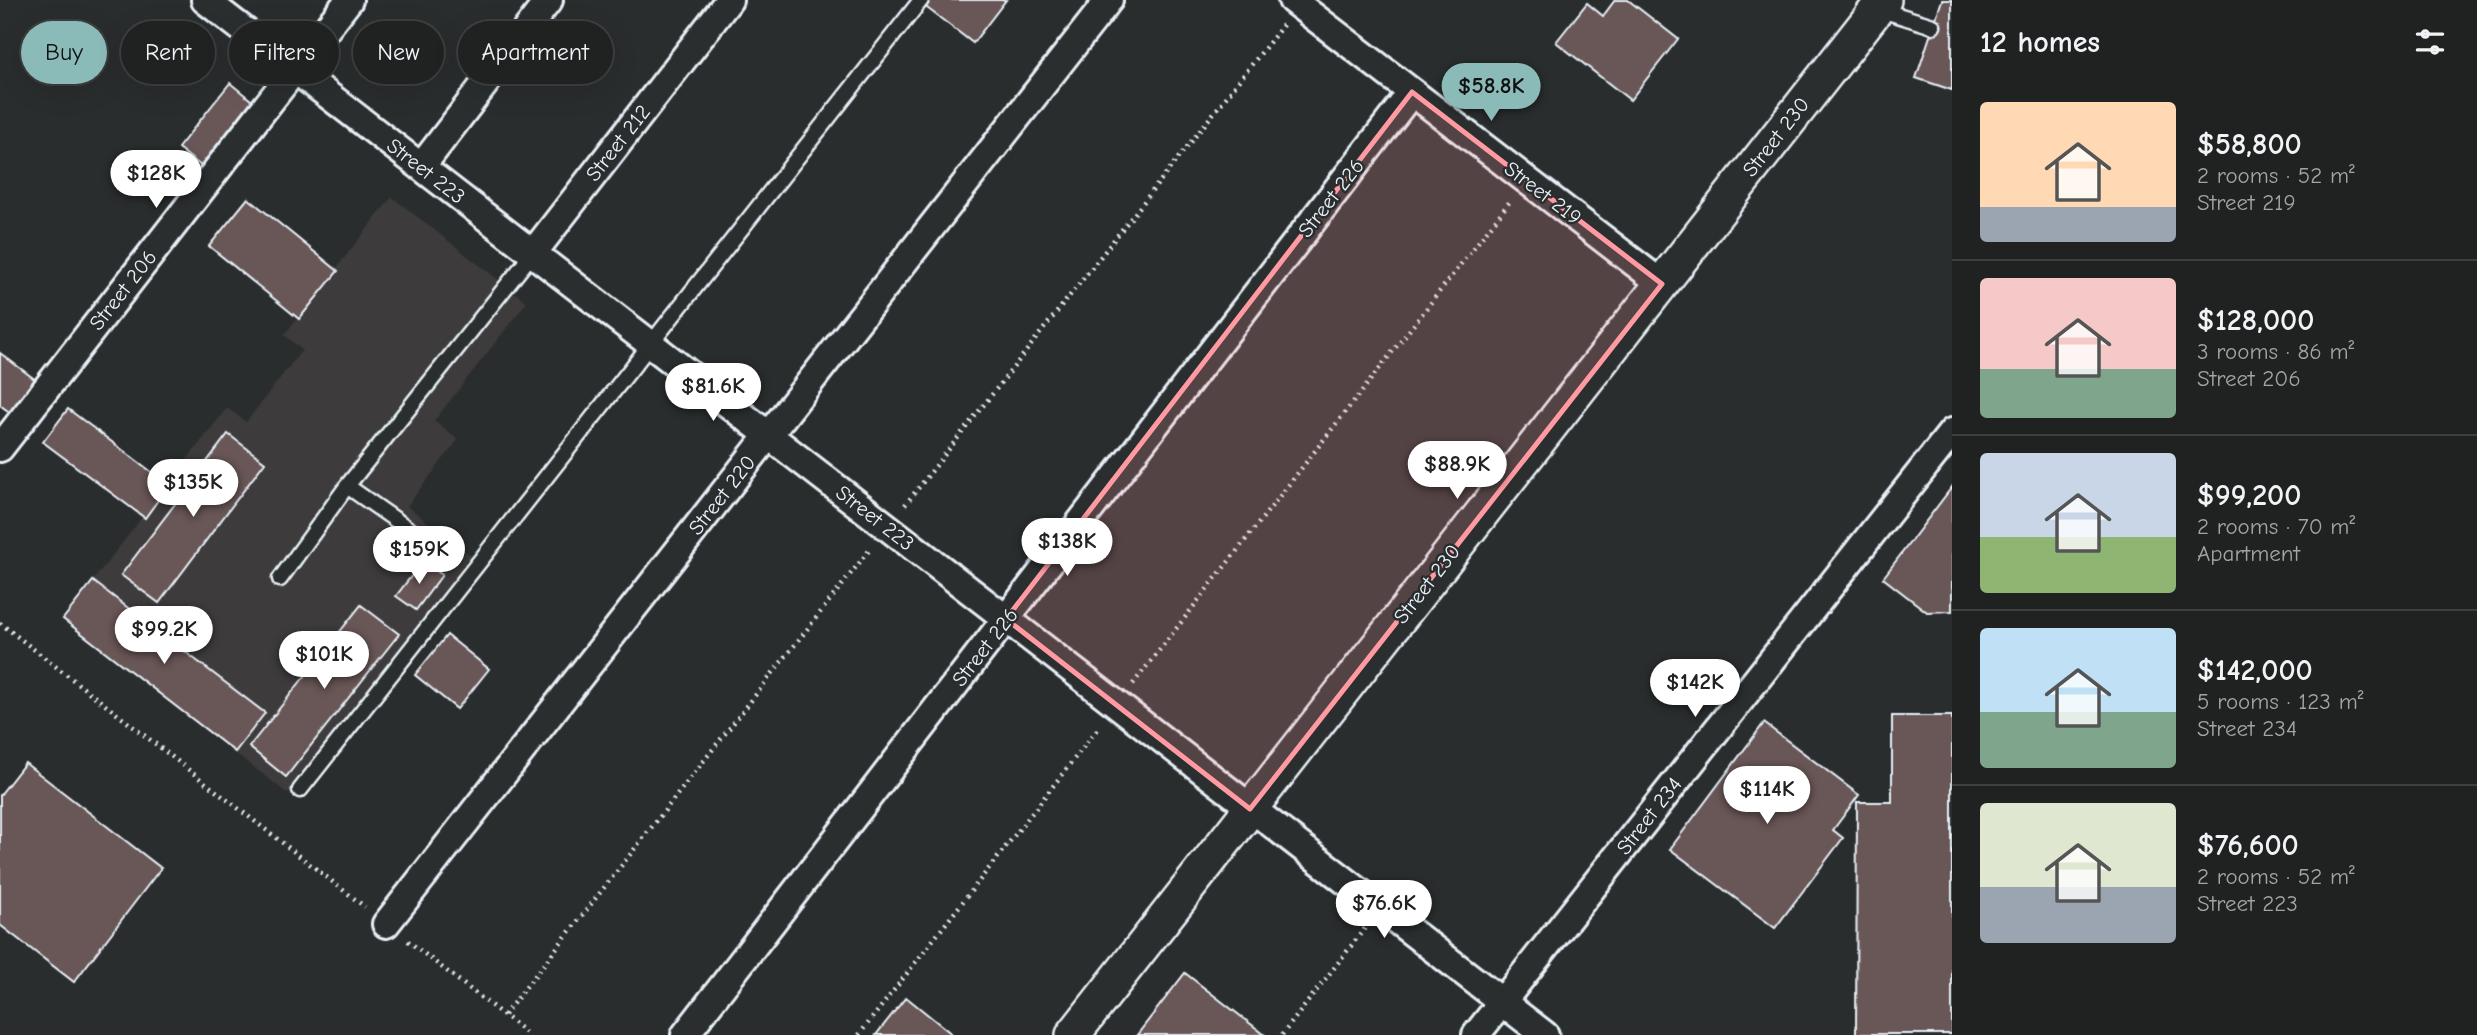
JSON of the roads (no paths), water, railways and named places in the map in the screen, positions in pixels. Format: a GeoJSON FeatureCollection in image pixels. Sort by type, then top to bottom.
{"type":"FeatureCollection","features":[{"type":"Feature","properties":{"kind":"street","name":"Street 223"},"geometry":{"type":"LineString","coordinates":[[205,0],[232,21]]}},
{"type":"Feature","properties":{"kind":"street","name":"Street 206"},"geometry":{"type":"LineString","coordinates":[[333,21],[349,0]]}},
{"type":"Feature","properties":{"kind":"street"},"geometry":{"type":"LineString","coordinates":[[421,167],[549,0]]}},
{"type":"Feature","properties":{"kind":"street","name":"Street 212"},"geometry":{"type":"LineString","coordinates":[[533,253],[729,0]]}},
{"type":"Feature","properties":{"kind":"street","name":"Street 220"},"geometry":{"type":"LineString","coordinates":[[386,924],[1109,0]]}},
{"type":"Feature","properties":{"kind":"street","name":"Street 219"},"geometry":{"type":"LineString","coordinates":[[1292,0],[1662,284]]}},
{"type":"Feature","properties":{"kind":"street","name":"Street 230"},"geometry":{"type":"LineString","coordinates":[[1073,1035],[1880,4]]}},
{"type":"Feature","properties":{"kind":"street","name":"Street 206"},"geometry":{"type":"LineString","coordinates":[[0,448],[283,84]]}},
{"type":"Feature","properties":{"kind":"street","name":"Street 223"},"geometry":{"type":"LineString","coordinates":[[314,84],[1545,1035]]}},
{"type":"Feature","properties":{"kind":"street","name":"Street 226"},"geometry":{"type":"LineString","coordinates":[[685,1035],[1412,92]]}},
{"type":"Feature","properties":{"kind":"street","name":"Street 234"},"geometry":{"type":"LineString","coordinates":[[1476,1035],[1952,432]]}},
{"type":"Feature","properties":{"kind":"lane"},"geometry":{"type":"LineString","coordinates":[[300,790],[921,0]]}},
{"type":"Feature","properties":{"kind":"lane"},"geometry":{"type":"LineString","coordinates":[[1880,4],[1933,26]]}},
{"type":"Feature","properties":{"kind":"lane"},"geometry":{"type":"LineString","coordinates":[[280,579],[347,486],[533,253]]}},
{"type":"Feature","properties":{"kind":"lane"},"geometry":{"type":"LineString","coordinates":[[347,486],[420,537]]}}]}
